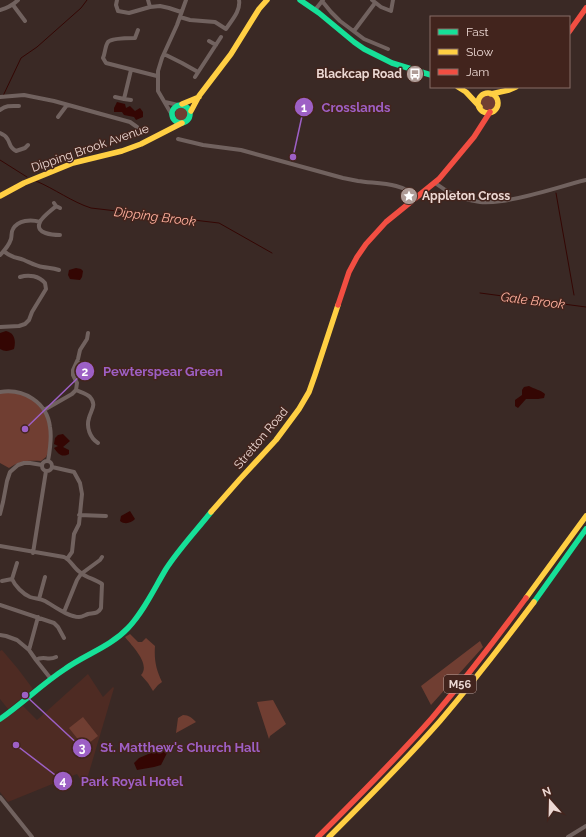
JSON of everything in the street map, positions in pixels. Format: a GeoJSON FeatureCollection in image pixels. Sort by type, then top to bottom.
{"type":"FeatureCollection","features":[{"type":"Feature","properties":{"kind":"main road"},"geometry":{"type":"LineString","coordinates":[[259,9],[261,0]]}},
{"type":"Feature","properties":{"kind":"main road"},"geometry":{"type":"LineString","coordinates":[[199,96],[180,104],[173,110],[172,116],[176,122],[182,123],[189,119],[191,116],[191,111],[199,96],[231,54],[259,9],[267,0]]}},
{"type":"Feature","properties":{"kind":"main road"},"geometry":{"type":"LineString","coordinates":[[300,0],[364,49],[392,63],[430,75]]}},
{"type":"Feature","properties":{"kind":"main road"},"geometry":{"type":"LineString","coordinates":[[570,31],[586,8]]}},
{"type":"Feature","properties":{"kind":"main road"},"geometry":{"type":"LineString","coordinates":[[460,88],[475,95],[491,94],[514,88]]}},
{"type":"Feature","properties":{"kind":"main road"},"geometry":{"type":"LineString","coordinates":[[466,92],[480,108],[490,112],[497,108],[498,101],[509,90]]}},
{"type":"Feature","properties":{"kind":"main road"},"geometry":{"type":"LineString","coordinates":[[480,129],[482,117],[479,104],[480,98],[484,94]]}},
{"type":"Feature","properties":{"kind":"main road"},"geometry":{"type":"LineString","coordinates":[[491,94],[496,97],[498,101]]}},
{"type":"Feature","properties":{"kind":"main road"},"geometry":{"type":"LineString","coordinates":[[180,104],[187,106],[191,111]]}},
{"type":"Feature","properties":{"kind":"main road","name":"Stretton Road"},"geometry":{"type":"LineString","coordinates":[[0,719],[20,705],[51,679],[75,662],[111,643],[130,626],[173,560],[238,481],[291,422],[315,378],[343,289],[355,260],[364,246],[382,225],[401,208],[435,183],[469,144],[490,112]]}},
{"type":"Feature","properties":{"kind":"main road","name":"Dipping Brook Avenue"},"geometry":{"type":"LineString","coordinates":[[166,131],[172,116]]}},
{"type":"Feature","properties":{"kind":"main road","name":"Dipping Brook Avenue"},"geometry":{"type":"LineString","coordinates":[[0,196],[18,186],[73,163],[133,147],[155,138],[182,123]]}},
{"type":"Feature","properties":{"kind":"main road","name":"M56"},"geometry":{"type":"LineString","coordinates":[[318,837],[360,796],[411,741],[466,677],[523,604],[586,516]]}},
{"type":"Feature","properties":{"kind":"main road","name":"M56"},"geometry":{"type":"LineString","coordinates":[[329,837],[387,779],[473,681],[531,606],[586,529]]}},
{"type":"Feature","properties":{"kind":"street"},"geometry":{"type":"LineString","coordinates":[[0,10],[13,5],[18,0]]}},
{"type":"Feature","properties":{"kind":"street"},"geometry":{"type":"LineString","coordinates":[[117,0],[116,5],[118,11],[129,13],[150,7],[163,6],[190,20],[212,22],[226,29],[238,10],[239,0]]}},
{"type":"Feature","properties":{"kind":"street"},"geometry":{"type":"LineString","coordinates":[[148,0],[150,7]]}},
{"type":"Feature","properties":{"kind":"street"},"geometry":{"type":"LineString","coordinates":[[172,116],[158,91],[157,76],[159,67],[186,0]]}},
{"type":"Feature","properties":{"kind":"street"},"geometry":{"type":"LineString","coordinates":[[315,10],[323,0],[336,17],[364,39],[388,50]]}},
{"type":"Feature","properties":{"kind":"street"},"geometry":{"type":"LineString","coordinates":[[354,31],[374,1],[381,7],[391,11],[393,0]]}},
{"type":"Feature","properties":{"kind":"street"},"geometry":{"type":"LineString","coordinates":[[13,5],[26,21]]}},
{"type":"Feature","properties":{"kind":"street"},"geometry":{"type":"LineString","coordinates":[[134,38],[138,30]]}},
{"type":"Feature","properties":{"kind":"street"},"geometry":{"type":"LineString","coordinates":[[195,77],[221,37]]}},
{"type":"Feature","properties":{"kind":"street"},"geometry":{"type":"LineString","coordinates":[[139,40],[134,38],[113,39],[109,41],[103,58],[106,63],[157,76]]}},
{"type":"Feature","properties":{"kind":"street"},"geometry":{"type":"LineString","coordinates":[[210,41],[216,45]]}},
{"type":"Feature","properties":{"kind":"street"},"geometry":{"type":"LineString","coordinates":[[164,54],[182,62],[198,72]]}},
{"type":"Feature","properties":{"kind":"street"},"geometry":{"type":"LineString","coordinates":[[124,99],[132,70]]}},
{"type":"Feature","properties":{"kind":"street"},"geometry":{"type":"LineString","coordinates":[[0,97],[24,95],[54,101],[130,122],[137,127]]}},
{"type":"Feature","properties":{"kind":"street"},"geometry":{"type":"LineString","coordinates":[[115,97],[131,100]]}},
{"type":"Feature","properties":{"kind":"street"},"geometry":{"type":"LineString","coordinates":[[165,102],[180,104]]}},
{"type":"Feature","properties":{"kind":"street"},"geometry":{"type":"LineString","coordinates":[[58,118],[67,105]]}},
{"type":"Feature","properties":{"kind":"street"},"geometry":{"type":"LineString","coordinates":[[0,110],[8,106],[19,106]]}},
{"type":"Feature","properties":{"kind":"street"},"geometry":{"type":"LineString","coordinates":[[0,133],[7,137],[12,149],[16,151],[25,148],[28,145]]}},
{"type":"Feature","properties":{"kind":"street"},"geometry":{"type":"LineString","coordinates":[[178,139],[203,145],[241,150],[343,178],[398,187],[405,189],[416,197]]}},
{"type":"Feature","properties":{"kind":"street"},"geometry":{"type":"LineString","coordinates":[[435,183],[462,198],[480,202],[489,202],[521,198],[586,180]]}},
{"type":"Feature","properties":{"kind":"street"},"geometry":{"type":"LineString","coordinates":[[57,205],[40,222],[40,228],[43,232],[61,235]]}},
{"type":"Feature","properties":{"kind":"street"},"geometry":{"type":"LineString","coordinates":[[40,222],[34,220],[27,221],[16,226],[12,231],[10,242],[2,253],[42,267],[59,270]]}},
{"type":"Feature","properties":{"kind":"street"},"geometry":{"type":"LineString","coordinates":[[0,327],[26,324],[46,289],[45,283],[40,279],[28,275],[19,277]]}},
{"type":"Feature","properties":{"kind":"street"},"geometry":{"type":"LineString","coordinates":[[44,410],[72,394],[76,390],[77,383],[72,372],[77,362],[80,350],[88,337],[87,332]]}},
{"type":"Feature","properties":{"kind":"street"},"geometry":{"type":"LineString","coordinates":[[77,362],[83,365],[90,364]]}},
{"type":"Feature","properties":{"kind":"street"},"geometry":{"type":"LineString","coordinates":[[76,390],[88,395],[93,402],[93,408],[88,419],[88,428],[92,438],[99,443]]}},
{"type":"Feature","properties":{"kind":"street"},"geometry":{"type":"LineString","coordinates":[[0,392],[15,391],[25,394],[34,400],[44,410],[50,428],[48,461],[51,462],[52,467]]}},
{"type":"Feature","properties":{"kind":"street"},"geometry":{"type":"LineString","coordinates":[[42,465],[45,461],[48,461]]}},
{"type":"Feature","properties":{"kind":"street"},"geometry":{"type":"LineString","coordinates":[[0,514],[10,472],[18,465],[24,463],[42,465]]}},
{"type":"Feature","properties":{"kind":"street"},"geometry":{"type":"LineString","coordinates":[[33,553],[46,471],[43,469],[42,465]]}},
{"type":"Feature","properties":{"kind":"street"},"geometry":{"type":"LineString","coordinates":[[46,471],[50,470],[52,467]]}},
{"type":"Feature","properties":{"kind":"street"},"geometry":{"type":"LineString","coordinates":[[52,467],[74,472],[80,483],[82,494],[79,524],[74,534],[72,552],[67,559]]}},
{"type":"Feature","properties":{"kind":"street"},"geometry":{"type":"LineString","coordinates":[[79,515],[106,516]]}},
{"type":"Feature","properties":{"kind":"street"},"geometry":{"type":"LineString","coordinates":[[0,546],[67,559],[81,574],[102,584],[100,611],[78,617],[64,612],[26,594],[12,579]]}},
{"type":"Feature","properties":{"kind":"street"},"geometry":{"type":"LineString","coordinates":[[64,612],[77,580],[81,574],[101,558],[103,565]]}},
{"type":"Feature","properties":{"kind":"street"},"geometry":{"type":"LineString","coordinates":[[12,579],[17,563]]}},
{"type":"Feature","properties":{"kind":"street"},"geometry":{"type":"LineString","coordinates":[[39,599],[45,578]]}},
{"type":"Feature","properties":{"kind":"street"},"geometry":{"type":"LineString","coordinates":[[2,581],[12,579]]}},
{"type":"Feature","properties":{"kind":"street"},"geometry":{"type":"LineString","coordinates":[[0,605],[54,623],[61,630],[64,638]]}},
{"type":"Feature","properties":{"kind":"street"},"geometry":{"type":"LineString","coordinates":[[29,650],[38,617]]}},
{"type":"Feature","properties":{"kind":"street"},"geometry":{"type":"LineString","coordinates":[[61,630],[66,628]]}},
{"type":"Feature","properties":{"kind":"street"},"geometry":{"type":"LineString","coordinates":[[0,635],[17,640],[29,650],[51,679]]}},
{"type":"Feature","properties":{"kind":"street"},"geometry":{"type":"LineString","coordinates":[[36,660],[41,657],[49,659],[56,657]]}},
{"type":"Feature","properties":{"kind":"street"},"geometry":{"type":"LineString","coordinates":[[0,797],[32,837]]}},
{"type":"Feature","properties":{"kind":"street"},"geometry":{"type":"LineString","coordinates":[[568,837],[586,826]]}},
{"type":"Feature","properties":{"kind":"shaded area"},"geometry":{"type":"Polygon","coordinates":[[[488,95],[495,100],[496,103],[491,110],[488,111],[481,106],[480,103],[485,96],[488,95]]]}},
{"type":"Feature","properties":{"kind":"shaded area"},"geometry":{"type":"Polygon","coordinates":[[[117,102],[125,104],[126,108],[130,106],[135,111],[140,108],[143,112],[143,117],[136,120],[134,117],[124,115],[122,112],[114,112],[117,102]]]}},
{"type":"Feature","properties":{"kind":"shaded area"},"geometry":{"type":"Polygon","coordinates":[[[179,107],[185,107],[189,111],[189,117],[185,121],[179,121],[175,117],[175,111],[179,107]]]}},
{"type":"Feature","properties":{"kind":"shaded area"},"geometry":{"type":"Polygon","coordinates":[[[76,268],[83,271],[80,280],[70,279],[68,275],[69,270],[76,268]]]}},
{"type":"Feature","properties":{"kind":"shaded area"},"geometry":{"type":"Polygon","coordinates":[[[6,331],[13,335],[15,343],[14,349],[4,351],[0,349],[0,333],[6,331]]]}},
{"type":"Feature","properties":{"kind":"shaded area"},"geometry":{"type":"Polygon","coordinates":[[[529,386],[545,394],[544,398],[526,399],[518,408],[515,406],[515,400],[522,395],[522,390],[524,387],[529,386]]]}},
{"type":"Feature","properties":{"kind":"shaded area"},"geometry":{"type":"Polygon","coordinates":[[[10,391],[34,398],[50,422],[50,448],[46,457],[41,461],[24,462],[9,468],[0,463],[0,392],[10,391]]]}},
{"type":"Feature","properties":{"kind":"shaded area"},"geometry":{"type":"Polygon","coordinates":[[[63,434],[70,441],[63,447],[69,450],[69,454],[64,456],[59,454],[54,448],[58,446],[54,444],[55,438],[58,435],[63,434]]]}},
{"type":"Feature","properties":{"kind":"shaded area"},"geometry":{"type":"Polygon","coordinates":[[[130,511],[135,519],[132,522],[124,523],[120,521],[121,516],[130,511]]]}},
{"type":"Feature","properties":{"kind":"shaded area"},"geometry":{"type":"Polygon","coordinates":[[[130,634],[138,642],[142,642],[146,638],[155,646],[156,664],[162,682],[153,691],[141,675],[144,666],[139,655],[125,637],[130,634]]]}},
{"type":"Feature","properties":{"kind":"shaded area"},"geometry":{"type":"Polygon","coordinates":[[[480,641],[483,647],[431,705],[421,686],[480,641]]]}},
{"type":"Feature","properties":{"kind":"shaded area"},"geometry":{"type":"Polygon","coordinates":[[[2,650],[33,689],[8,709],[0,699],[0,651],[2,650]]]}},
{"type":"Feature","properties":{"kind":"shaded area"},"geometry":{"type":"Polygon","coordinates":[[[88,674],[103,697],[113,687],[114,688],[85,786],[77,774],[8,802],[0,792],[0,722],[23,706],[37,720],[88,674]]]}},
{"type":"Feature","properties":{"kind":"shaded area"},"geometry":{"type":"Polygon","coordinates":[[[273,700],[286,724],[270,736],[269,739],[257,702],[273,700]]]}},
{"type":"Feature","properties":{"kind":"shaded area"},"geometry":{"type":"Polygon","coordinates":[[[183,715],[189,716],[196,722],[176,733],[178,718],[183,715]]]}},
{"type":"Feature","properties":{"kind":"shaded area"},"geometry":{"type":"Polygon","coordinates":[[[83,717],[98,736],[84,747],[69,728],[83,717]]]}},
{"type":"Feature","properties":{"kind":"shaded area"},"geometry":{"type":"Polygon","coordinates":[[[160,749],[167,753],[161,765],[137,770],[134,763],[139,758],[160,749]]]}},
{"type":"Feature","properties":{"kind":"waterway","name":"Dipping Brook"},"geometry":{"type":"LineString","coordinates":[[3,96],[21,58],[37,47],[81,8],[87,0]]}},
{"type":"Feature","properties":{"kind":"waterway","name":"Dipping Brook"},"geometry":{"type":"LineString","coordinates":[[0,160],[27,177]]}},
{"type":"Feature","properties":{"kind":"waterway","name":"Dipping Brook"},"geometry":{"type":"LineString","coordinates":[[36,181],[91,208],[219,223],[272,253]]}},
{"type":"Feature","properties":{"kind":"waterway"},"geometry":{"type":"LineString","coordinates":[[556,193],[574,295]]}},
{"type":"Feature","properties":{"kind":"waterway","name":"Gale Brook"},"geometry":{"type":"LineString","coordinates":[[480,293],[586,307]]}},
{"type":"Feature","properties":{"kind":"traffic: fast"},"geometry":{"type":"LineString","coordinates":[[300,0],[319,13],[364,49],[392,63],[430,75]]}},
{"type":"Feature","properties":{"kind":"traffic: fast"},"geometry":{"type":"LineString","coordinates":[[177,105],[185,105],[190,110],[190,114],[188,121],[185,123],[177,123],[172,118],[172,110],[177,105]]}},
{"type":"Feature","properties":{"kind":"traffic: fast"},"geometry":{"type":"LineString","coordinates":[[0,719],[57,675],[121,635],[144,607],[171,562],[211,512]]}},
{"type":"Feature","properties":{"kind":"traffic: fast"},"geometry":{"type":"LineString","coordinates":[[534,602],[586,529]]}},
{"type":"Feature","properties":{"kind":"traffic: slow"},"geometry":{"type":"LineString","coordinates":[[191,111],[199,96],[231,54],[259,9],[267,0]]}},
{"type":"Feature","properties":{"kind":"traffic: slow"},"geometry":{"type":"LineString","coordinates":[[460,88],[466,92],[480,107]]}},
{"type":"Feature","properties":{"kind":"traffic: slow"},"geometry":{"type":"LineString","coordinates":[[491,94],[514,88]]}},
{"type":"Feature","properties":{"kind":"traffic: slow"},"geometry":{"type":"LineString","coordinates":[[488,93],[495,96],[498,103],[495,110],[488,113],[481,110],[478,103],[481,96],[488,93]]}},
{"type":"Feature","properties":{"kind":"traffic: slow"},"geometry":{"type":"LineString","coordinates":[[182,104],[199,97]]}},
{"type":"Feature","properties":{"kind":"traffic: slow"},"geometry":{"type":"LineString","coordinates":[[0,196],[24,183],[73,163],[122,151],[141,144],[182,123]]}},
{"type":"Feature","properties":{"kind":"traffic: slow"},"geometry":{"type":"LineString","coordinates":[[211,512],[276,440],[299,409],[309,392],[338,305]]}},
{"type":"Feature","properties":{"kind":"traffic: slow"},"geometry":{"type":"LineString","coordinates":[[526,598],[586,516]]}},
{"type":"Feature","properties":{"kind":"traffic: slow"},"geometry":{"type":"LineString","coordinates":[[329,837],[400,765],[440,721],[534,602]]}},
{"type":"Feature","properties":{"kind":"traffic: jam"},"geometry":{"type":"LineString","coordinates":[[570,31],[586,8]]}},
{"type":"Feature","properties":{"kind":"traffic: jam"},"geometry":{"type":"LineString","coordinates":[[338,305],[349,272],[366,244],[386,222],[439,179],[474,137],[490,112]]}},
{"type":"Feature","properties":{"kind":"traffic: jam"},"geometry":{"type":"LineString","coordinates":[[318,837],[362,793],[432,718],[480,659],[526,598]]}},
{"type":"Feature","properties":{"kind":"place","name":"Blackcap Road"},"geometry":{"type":"Point","coordinates":[415,74]}},
{"type":"Feature","properties":{"kind":"place","name":"Crosslands"},"geometry":{"type":"Point","coordinates":[293,157]}},
{"type":"Feature","properties":{"kind":"place","name":"Appleton Cross"},"geometry":{"type":"Point","coordinates":[409,196]}},
{"type":"Feature","properties":{"kind":"place","name":"Pewterspear Green"},"geometry":{"type":"Point","coordinates":[25,429]}},
{"type":"Feature","properties":{"kind":"place","name":"St. Matthew's Church Hall"},"geometry":{"type":"Point","coordinates":[25,695]}},
{"type":"Feature","properties":{"kind":"place","name":"Park Royal Hotel"},"geometry":{"type":"Point","coordinates":[16,745]}}]}
